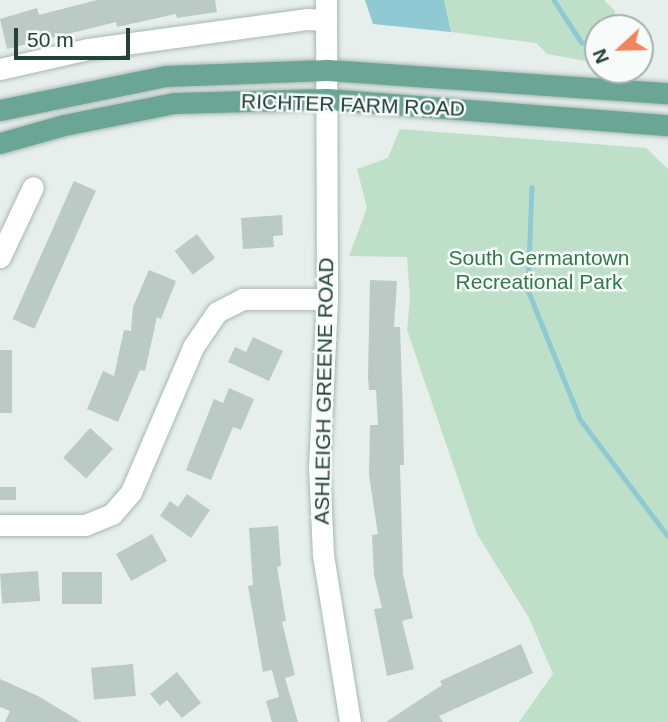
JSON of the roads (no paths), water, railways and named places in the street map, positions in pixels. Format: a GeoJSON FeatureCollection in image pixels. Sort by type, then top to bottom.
{"type":"FeatureCollection","features":[{"type":"Feature","properties":{"kind":"main road","name":"RICHTER FARM ROAD"},"geometry":{"type":"LineString","coordinates":[[0,110],[166,76],[327,70],[668,93]]}},
{"type":"Feature","properties":{"kind":"main road","name":"RICHTER FARM ROAD"},"geometry":{"type":"LineString","coordinates":[[0,143],[174,103],[327,99],[668,125]]}},
{"type":"Feature","properties":{"kind":"street"},"geometry":{"type":"LineString","coordinates":[[0,69],[88,49],[306,19],[326,10]]}},
{"type":"Feature","properties":{"kind":"street","name":"ASHLEIGH GREENE ROAD"},"geometry":{"type":"LineString","coordinates":[[326,10],[327,299],[319,466],[322,542],[337,664],[350,722]]}},
{"type":"Feature","properties":{"kind":"street"},"geometry":{"type":"LineString","coordinates":[[0,257],[33,187]]}},
{"type":"Feature","properties":{"kind":"street"},"geometry":{"type":"LineString","coordinates":[[0,525],[85,525],[112,514],[131,492],[193,347],[217,312],[242,299],[327,299]]}},
{"type":"Feature","properties":{"kind":"water"},"geometry":{"type":"Polygon","coordinates":[[[365,0],[444,0],[451,32],[373,24],[365,0]]]}},
{"type":"Feature","properties":{"kind":"waterway"},"geometry":{"type":"LineString","coordinates":[[554,0],[582,43]]}},
{"type":"Feature","properties":{"kind":"waterway"},"geometry":{"type":"LineString","coordinates":[[532,187],[528,290],[580,419],[668,536]]}},
{"type":"Feature","properties":{"kind":"park label","name":"South Germantown Recreational Park"},"geometry":{"type":"Point","coordinates":[539,270]}}]}
